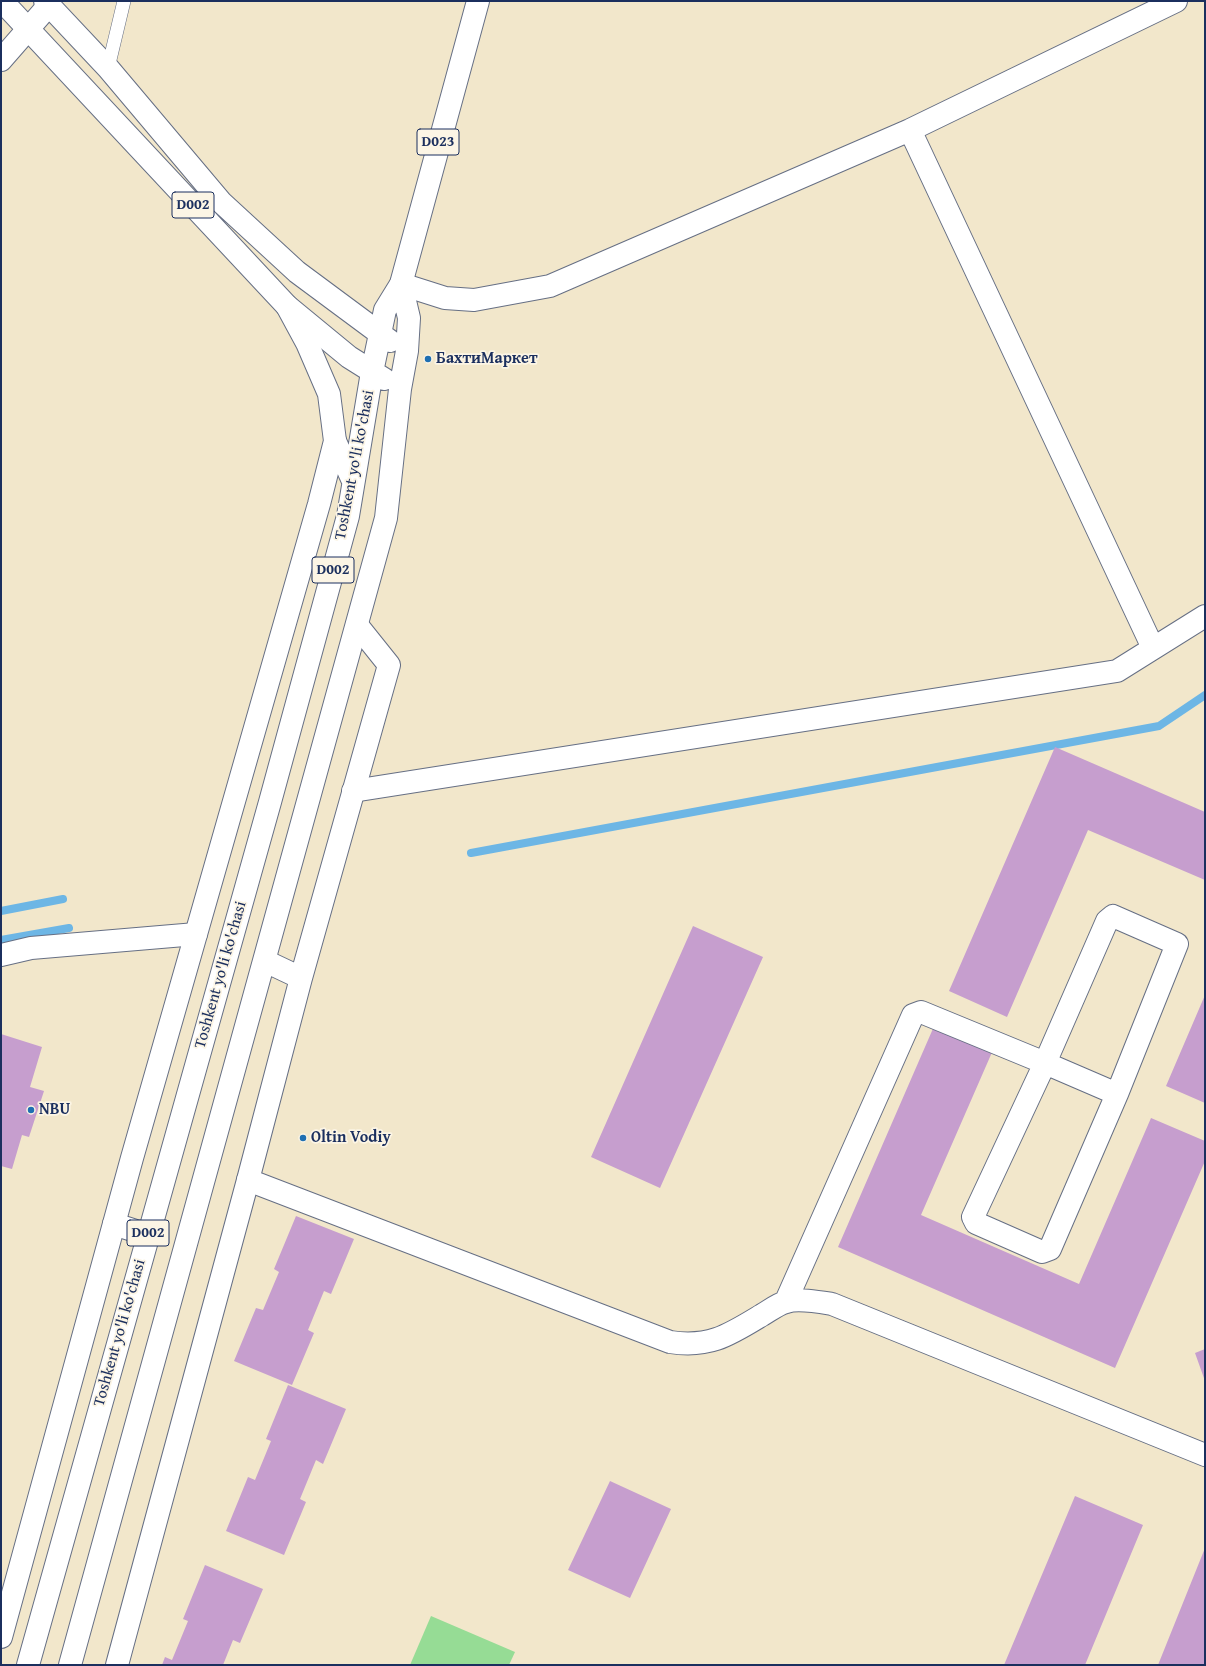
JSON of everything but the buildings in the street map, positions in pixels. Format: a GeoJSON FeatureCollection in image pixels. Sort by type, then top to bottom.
{"type":"FeatureCollection","features":[{"type":"Feature","properties":{"kind":"street","name":"D002"},"geometry":{"type":"LineString","coordinates":[[2,1],[287,306],[349,357],[400,389]]}},
{"type":"Feature","properties":{"kind":"street","name":"Toshkent yo'li ko'chasi"},"geometry":{"type":"LineString","coordinates":[[28,1665],[326,599],[348,516],[372,372],[385,310],[401,284],[478,1]]}},
{"type":"Feature","properties":{"kind":"street"},"geometry":{"type":"LineString","coordinates":[[401,284],[445,298],[474,300],[550,286],[910,130],[1176,1]]}},
{"type":"Feature","properties":{"kind":"street","name":"D002"},"geometry":{"type":"LineString","coordinates":[[47,3],[108,68],[221,202],[297,272],[380,335],[407,351]]}},
{"type":"Feature","properties":{"kind":"street"},"geometry":{"type":"LineString","coordinates":[[1,60],[28,29],[47,3]]}},
{"type":"Feature","properties":{"kind":"street"},"geometry":{"type":"LineString","coordinates":[[910,130],[1153,648]]}},
{"type":"Feature","properties":{"kind":"street","name":"Toshkent yo'li ko'chasi"},"geometry":{"type":"LineString","coordinates":[[70,1665],[386,518],[400,389],[407,351],[409,318],[401,284]]}},
{"type":"Feature","properties":{"kind":"street"},"geometry":{"type":"LineString","coordinates":[[287,306],[307,343],[329,394],[335,441],[353,481]]}},
{"type":"Feature","properties":{"kind":"street"},"geometry":{"type":"LineString","coordinates":[[1,1637],[114,1224],[319,504],[335,441]]}},
{"type":"Feature","properties":{"kind":"street"},"geometry":{"type":"LineString","coordinates":[[353,791],[1117,671],[1205,616]]}},
{"type":"Feature","properties":{"kind":"street"},"geometry":{"type":"LineString","coordinates":[[117,1665],[301,978],[389,665],[357,625]]}},
{"type":"Feature","properties":{"kind":"street"},"geometry":{"type":"LineString","coordinates":[[1113,916],[1177,944],[1117,1094],[1050,1249],[1042,1252],[976,1223],[973,1217],[1044,1063],[1107,921],[1113,916]]}},
{"type":"Feature","properties":{"kind":"street"},"geometry":{"type":"LineString","coordinates":[[1,955],[31,948],[196,934]]}},
{"type":"Feature","properties":{"kind":"street"},"geometry":{"type":"LineString","coordinates":[[265,961],[301,978]]}},
{"type":"Feature","properties":{"kind":"street"},"geometry":{"type":"LineString","coordinates":[[786,1302],[913,1015],[921,1012],[1117,1094]]}},
{"type":"Feature","properties":{"kind":"street"},"geometry":{"type":"LineString","coordinates":[[248,1180],[670,1342],[695,1344],[718,1339],[729,1335],[786,1302],[819,1302],[832,1304],[1205,1456]]}},
{"type":"Feature","properties":{"kind":"street"},"geometry":{"type":"LineString","coordinates":[[114,1224],[148,1235]]}},
{"type":"Feature","properties":{"kind":"lane"},"geometry":{"type":"LineString","coordinates":[[108,68],[124,1]]}},
{"type":"Feature","properties":{"kind":"green space"},"geometry":{"type":"Polygon","coordinates":[[[431,1616],[515,1652],[509,1665],[410,1665],[431,1616]]]}},
{"type":"Feature","properties":{"kind":"waterway"},"geometry":{"type":"LineString","coordinates":[[471,853],[1159,726],[1205,695]]}},
{"type":"Feature","properties":{"kind":"waterway"},"geometry":{"type":"LineString","coordinates":[[1,911],[63,899]]}},
{"type":"Feature","properties":{"kind":"waterway"},"geometry":{"type":"LineString","coordinates":[[1,940],[69,928]]}},
{"type":"Feature","properties":{"kind":"place","name":"БахтиМаркет"},"geometry":{"type":"Point","coordinates":[428,359]}},
{"type":"Feature","properties":{"kind":"place","name":"NBU"},"geometry":{"type":"Point","coordinates":[31,1110]}},
{"type":"Feature","properties":{"kind":"place","name":"Oltin Vodiy"},"geometry":{"type":"Point","coordinates":[303,1138]}}]}
